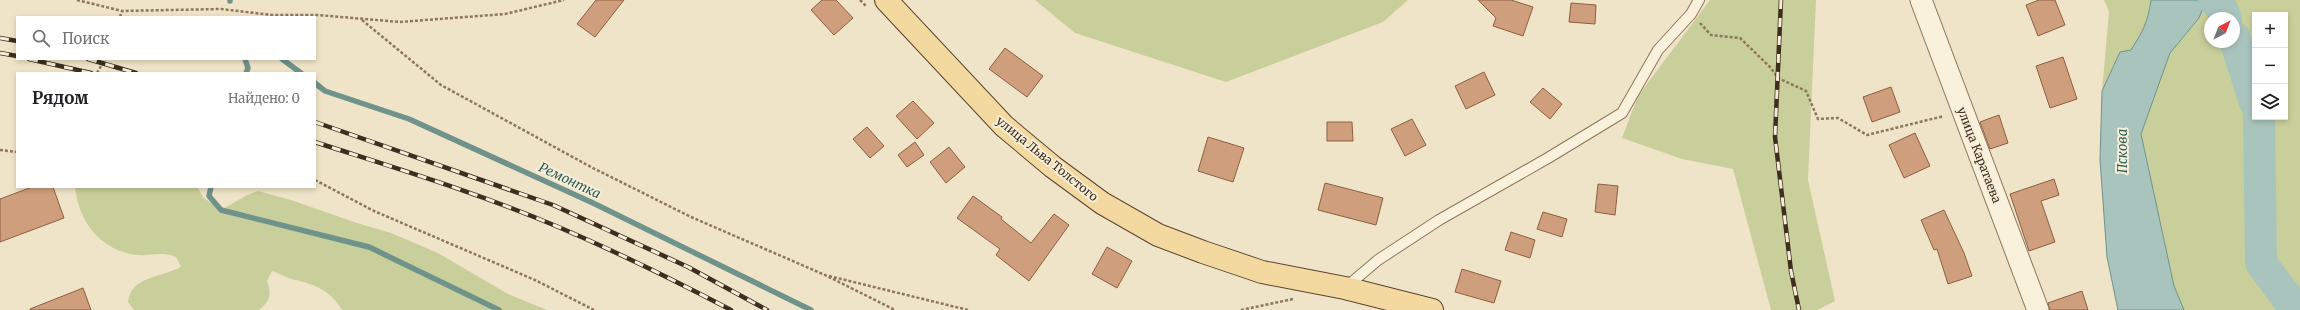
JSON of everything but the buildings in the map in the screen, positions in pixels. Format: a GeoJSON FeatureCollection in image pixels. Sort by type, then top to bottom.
{"type":"FeatureCollection","features":[{"type":"Feature","properties":{"kind":"main road","name":"улица Льва Толстого"},"geometry":{"type":"LineString","coordinates":[[886,0],[1004,126],[1052,167],[1102,203],[1158,235],[1262,272],[1345,288],[1432,310]]}},
{"type":"Feature","properties":{"kind":"street","name":"улица Каратаева"},"geometry":{"type":"LineString","coordinates":[[1921,0],[2038,310]]}},
{"type":"Feature","properties":{"kind":"lane"},"geometry":{"type":"LineString","coordinates":[[1345,288],[1378,260],[1438,220],[1548,158],[1622,113],[1658,50],[1691,14],[1699,0]]}},
{"type":"Feature","properties":{"kind":"path"},"geometry":{"type":"LineString","coordinates":[[77,0],[122,11],[221,9],[272,15],[318,15],[362,20],[400,22],[505,14],[564,0]]}},
{"type":"Feature","properties":{"kind":"path"},"geometry":{"type":"LineString","coordinates":[[120,16],[122,11]]}},
{"type":"Feature","properties":{"kind":"path"},"geometry":{"type":"LineString","coordinates":[[1691,14],[1711,35],[1740,38],[1770,67],[1778,78],[1806,91],[1818,119],[1838,118],[1866,135],[1962,111]]}},
{"type":"Feature","properties":{"kind":"path"},"geometry":{"type":"LineString","coordinates":[[362,20],[441,85],[591,167],[691,216],[825,275],[895,310]]}},
{"type":"Feature","properties":{"kind":"path"},"geometry":{"type":"LineString","coordinates":[[98,72],[104,60]]}},
{"type":"Feature","properties":{"kind":"path"},"geometry":{"type":"LineString","coordinates":[[0,150],[16,152]]}},
{"type":"Feature","properties":{"kind":"path"},"geometry":{"type":"LineString","coordinates":[[316,181],[374,211],[535,280],[594,310]]}},
{"type":"Feature","properties":{"kind":"path"},"geometry":{"type":"LineString","coordinates":[[825,275],[968,310]]}},
{"type":"Feature","properties":{"kind":"green space"},"geometry":{"type":"Polygon","coordinates":[[[1035,0],[1408,0],[1383,22],[1226,82],[1075,33],[1035,0]]]}},
{"type":"Feature","properties":{"kind":"green space"},"geometry":{"type":"Polygon","coordinates":[[[1710,0],[1816,0],[1808,180],[1835,301],[1817,310],[1771,310],[1733,169],[1682,159],[1622,138],[1638,96],[1710,0]]]}},
{"type":"Feature","properties":{"kind":"green space"},"geometry":{"type":"Polygon","coordinates":[[[2104,0],[2151,0],[2147,21],[2139,38],[2131,51],[2120,52],[2102,91],[2109,12],[2104,0]]]}},
{"type":"Feature","properties":{"kind":"green space"},"geometry":{"type":"Polygon","coordinates":[[[2206,0],[2300,0],[2300,310],[2184,310],[2174,286],[2141,134],[2170,53],[2199,18],[2206,0]]]}},
{"type":"Feature","properties":{"kind":"green space"},"geometry":{"type":"Polygon","coordinates":[[[75,188],[198,188],[204,198],[221,210],[247,195],[258,191],[291,200],[391,233],[438,253],[508,294],[547,310],[342,310],[338,303],[328,293],[310,284],[290,279],[272,271],[267,281],[270,294],[268,301],[259,310],[134,310],[128,302],[130,293],[141,282],[181,267],[176,257],[166,254],[137,255],[124,252],[102,241],[86,222],[77,200],[75,188]]]}},
{"type":"Feature","properties":{"kind":"water"},"geometry":{"type":"Polygon","coordinates":[[[2151,0],[2206,0],[2199,18],[2170,53],[2141,134],[2174,286],[2184,310],[2118,310],[2107,257],[2100,160],[2102,91],[2120,52],[2131,50],[2142,32],[2147,20],[2151,0]]]}},
{"type":"Feature","properties":{"kind":"waterway","name":"Пскова"},"geometry":{"type":"LineString","coordinates":[[2214,0],[2223,12]]}},
{"type":"Feature","properties":{"kind":"waterway","name":"Пскова"},"geometry":{"type":"LineString","coordinates":[[2238,48],[2252,93]]}},
{"type":"Feature","properties":{"kind":"waterway"},"geometry":{"type":"LineString","coordinates":[[245,60],[248,68],[246,72]]}},
{"type":"Feature","properties":{"kind":"waterway","name":"Ремонтка"},"geometry":{"type":"LineString","coordinates":[[283,60],[300,72]]}},
{"type":"Feature","properties":{"kind":"waterway","name":"Ремонтка"},"geometry":{"type":"LineString","coordinates":[[316,84],[325,91],[409,119],[593,203],[811,310]]}},
{"type":"Feature","properties":{"kind":"waterway","name":"Пскова"},"geometry":{"type":"LineString","coordinates":[[2259,120],[2261,263],[2296,310]]}},
{"type":"Feature","properties":{"kind":"waterway"},"geometry":{"type":"LineString","coordinates":[[211,188],[209,196],[221,210],[369,247],[499,310]]}},
{"type":"Feature","properties":{"kind":"railway"},"geometry":{"type":"LineString","coordinates":[[1781,0],[1775,137],[1791,271],[1799,310]]}},
{"type":"Feature","properties":{"kind":"railway"},"geometry":{"type":"LineString","coordinates":[[0,38],[16,41]]}},
{"type":"Feature","properties":{"kind":"railway"},"geometry":{"type":"LineString","coordinates":[[0,53],[16,56]]}},
{"type":"Feature","properties":{"kind":"railway"},"geometry":{"type":"LineString","coordinates":[[33,60],[87,72]]}},
{"type":"Feature","properties":{"kind":"railway"},"geometry":{"type":"LineString","coordinates":[[91,60],[133,72]]}},
{"type":"Feature","properties":{"kind":"railway"},"geometry":{"type":"LineString","coordinates":[[316,122],[553,205],[688,267],[767,310]]}},
{"type":"Feature","properties":{"kind":"railway"},"geometry":{"type":"LineString","coordinates":[[316,142],[436,181],[527,214],[622,256],[731,310]]}}]}
